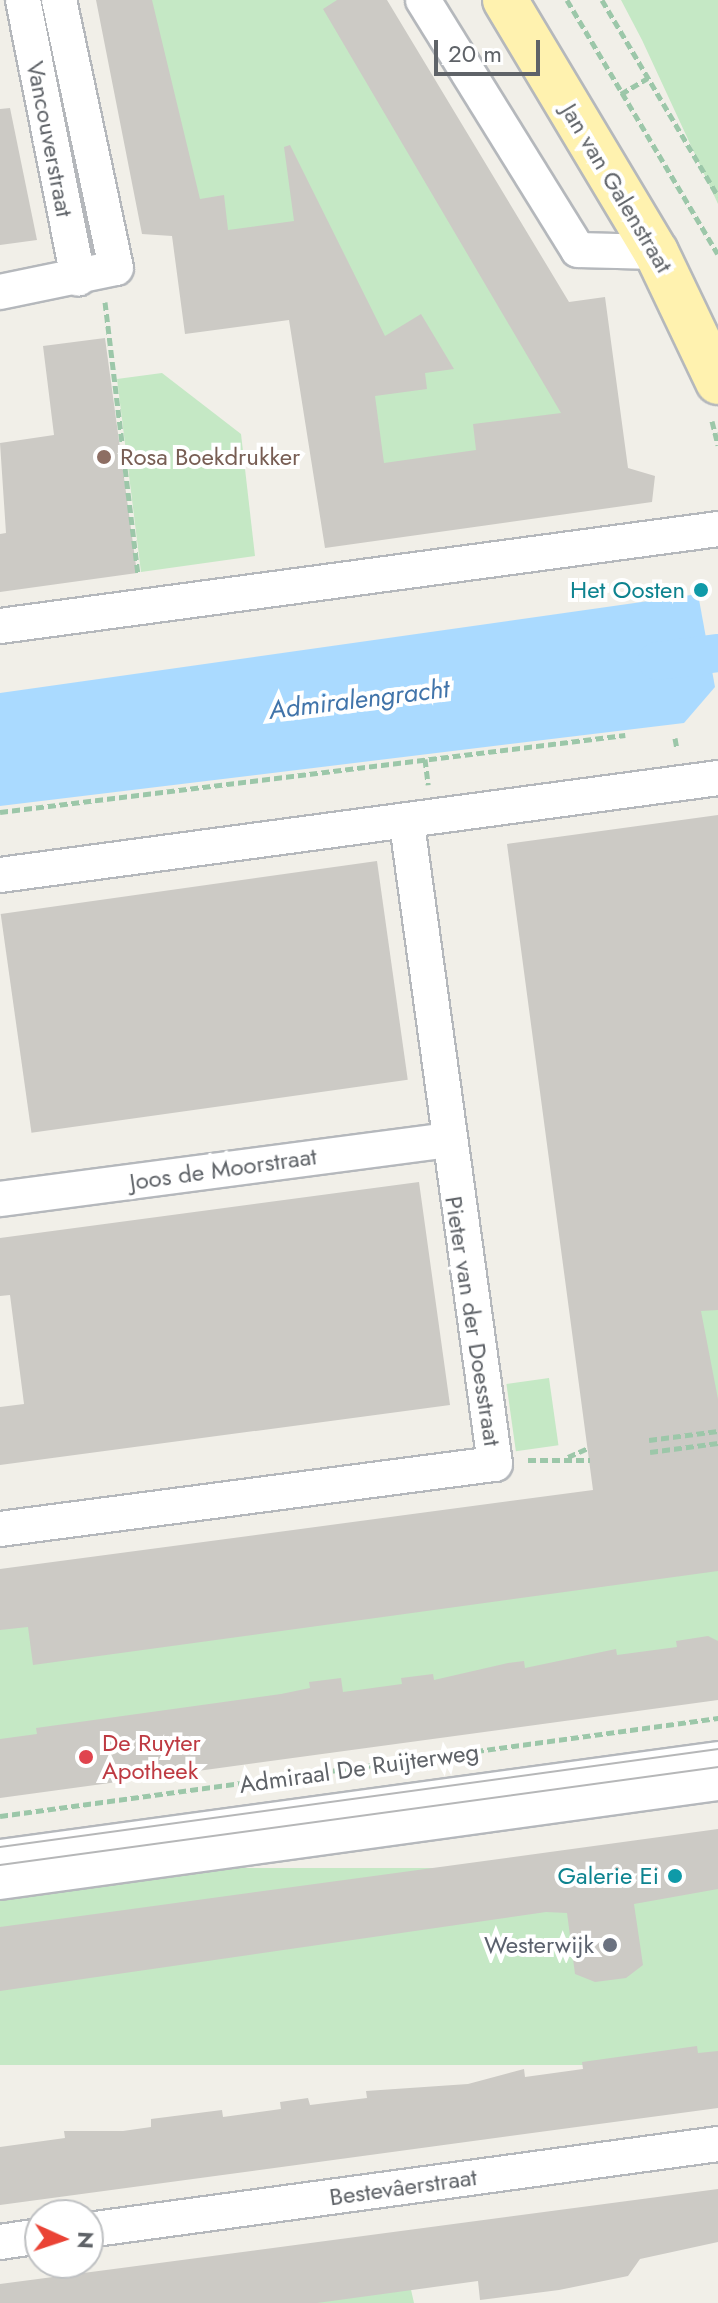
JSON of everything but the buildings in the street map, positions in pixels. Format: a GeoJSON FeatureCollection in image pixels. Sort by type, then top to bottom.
{"type":"FeatureCollection","features":[{"type":"Feature","properties":{"kind":"main road","name":"Jan van Galenstraat"},"geometry":{"type":"LineString","coordinates":[[505,0],[656,252],[718,382]]}},
{"type":"Feature","properties":{"kind":"main road","name":"Jan van Galenstraat"},"geometry":{"type":"LineString","coordinates":[[538,0],[718,315]]}},
{"type":"Feature","properties":{"kind":"street","name":"Vancouverstraat"},"geometry":{"type":"LineString","coordinates":[[23,0],[98,273]]}},
{"type":"Feature","properties":{"kind":"street","name":"Vancouverstraat"},"geometry":{"type":"LineString","coordinates":[[59,0],[98,273]]}},
{"type":"Feature","properties":{"kind":"street"},"geometry":{"type":"LineString","coordinates":[[423,0],[578,250],[656,252]]}},
{"type":"Feature","properties":{"kind":"street"},"geometry":{"type":"LineString","coordinates":[[0,292],[98,273]]}},
{"type":"Feature","properties":{"kind":"street"},"geometry":{"type":"LineString","coordinates":[[0,626],[718,529]]}},
{"type":"Feature","properties":{"kind":"street"},"geometry":{"type":"LineString","coordinates":[[0,875],[407,824],[718,778]]}},
{"type":"Feature","properties":{"kind":"street","name":"Pieter van der Doesstraat"},"geometry":{"type":"LineString","coordinates":[[0,1529],[495,1464],[446,1140],[407,824]]}},
{"type":"Feature","properties":{"kind":"street","name":"Joos de Moorstraat"},"geometry":{"type":"LineString","coordinates":[[0,1199],[446,1140]]}},
{"type":"Feature","properties":{"kind":"street","name":"Admiraal De Ruijterweg"},"geometry":{"type":"LineString","coordinates":[[0,1857],[718,1759]]}},
{"type":"Feature","properties":{"kind":"street"},"geometry":{"type":"LineString","coordinates":[[0,1882],[718,1783]]}},
{"type":"Feature","properties":{"kind":"street","name":"Bestevâerstraat"},"geometry":{"type":"LineString","coordinates":[[104,2228],[718,2144]]}},
{"type":"Feature","properties":{"kind":"street"},"geometry":{"type":"LineString","coordinates":[[0,2242],[24,2238]]}},
{"type":"Feature","properties":{"kind":"path"},"geometry":{"type":"LineString","coordinates":[[567,0],[718,254]]}},
{"type":"Feature","properties":{"kind":"path"},"geometry":{"type":"LineString","coordinates":[[602,0],[718,196]]}},
{"type":"Feature","properties":{"kind":"path"},"geometry":{"type":"LineString","coordinates":[[621,94],[648,78]]}},
{"type":"Feature","properties":{"kind":"path"},"geometry":{"type":"LineString","coordinates":[[98,273],[143,607]]}},
{"type":"Feature","properties":{"kind":"path"},"geometry":{"type":"LineString","coordinates":[[0,812],[625,735]]}},
{"type":"Feature","properties":{"kind":"path"},"geometry":{"type":"LineString","coordinates":[[649,1440],[718,1431]]}},
{"type":"Feature","properties":{"kind":"path"},"geometry":{"type":"LineString","coordinates":[[650,1452],[718,1443]]}},
{"type":"Feature","properties":{"kind":"path"},"geometry":{"type":"LineString","coordinates":[[588,1448],[568,1457],[590,1460]]}},
{"type":"Feature","properties":{"kind":"path","name":"Admiraal De Ruijterweg"},"geometry":{"type":"LineString","coordinates":[[0,1816],[718,1718]]}},
{"type":"Feature","properties":{"kind":"green space"},"geometry":{"type":"Polygon","coordinates":[[[133,0],[352,0],[576,332],[578,470],[372,503],[320,303],[201,244],[133,0]]]}},
{"type":"Feature","properties":{"kind":"green space"},"geometry":{"type":"Polygon","coordinates":[[[621,0],[718,0],[718,204],[642,40],[621,0]]]}},
{"type":"Feature","properties":{"kind":"green space"},"geometry":{"type":"Polygon","coordinates":[[[162,373],[241,434],[255,556],[141,572],[117,379],[162,373]]]}},
{"type":"Feature","properties":{"kind":"green space"},"geometry":{"type":"Polygon","coordinates":[[[718,994],[718,1659],[0,1750],[0,1619],[639,1532],[718,994]]]}},
{"type":"Feature","properties":{"kind":"green space"},"geometry":{"type":"Polygon","coordinates":[[[549,1378],[558,1445],[516,1451],[506,1384],[549,1378]]]}},
{"type":"Feature","properties":{"kind":"green space"},"geometry":{"type":"Polygon","coordinates":[[[0,1868],[718,1868],[718,2065],[0,2065],[0,1868]]]}},
{"type":"Feature","properties":{"kind":"green space"},"geometry":{"type":"Polygon","coordinates":[[[407,2272],[414,2303],[181,2303],[407,2272]]]}},
{"type":"Feature","properties":{"kind":"water"},"geometry":{"type":"Polygon","coordinates":[[[698,594],[715,687],[684,723],[0,806],[0,693],[698,594]]]}},
{"type":"Feature","properties":{"kind":"waterway","name":"Admiralengracht"},"geometry":{"type":"LineString","coordinates":[[657,661],[718,653]]}},
{"type":"Feature","properties":{"kind":"tram line"},"geometry":{"type":"LineString","coordinates":[[0,1847],[718,1749]]}},
{"type":"Feature","properties":{"kind":"tram line"},"geometry":{"type":"LineString","coordinates":[[0,1865],[718,1767]]}},
{"type":"Feature","properties":{"kind":"place","name":"Rosa Boekdrukker"},"geometry":{"type":"Point","coordinates":[104,457]}},
{"type":"Feature","properties":{"kind":"place","name":"Het Oosten"},"geometry":{"type":"Point","coordinates":[701,590]}},
{"type":"Feature","properties":{"kind":"place","name":"De Ruyter Apotheek"},"geometry":{"type":"Point","coordinates":[86,1757]}},
{"type":"Feature","properties":{"kind":"place","name":"Galerie Ei"},"geometry":{"type":"Point","coordinates":[675,1876]}},
{"type":"Feature","properties":{"kind":"place","name":"Westerwijk"},"geometry":{"type":"Point","coordinates":[610,1945]}}]}
